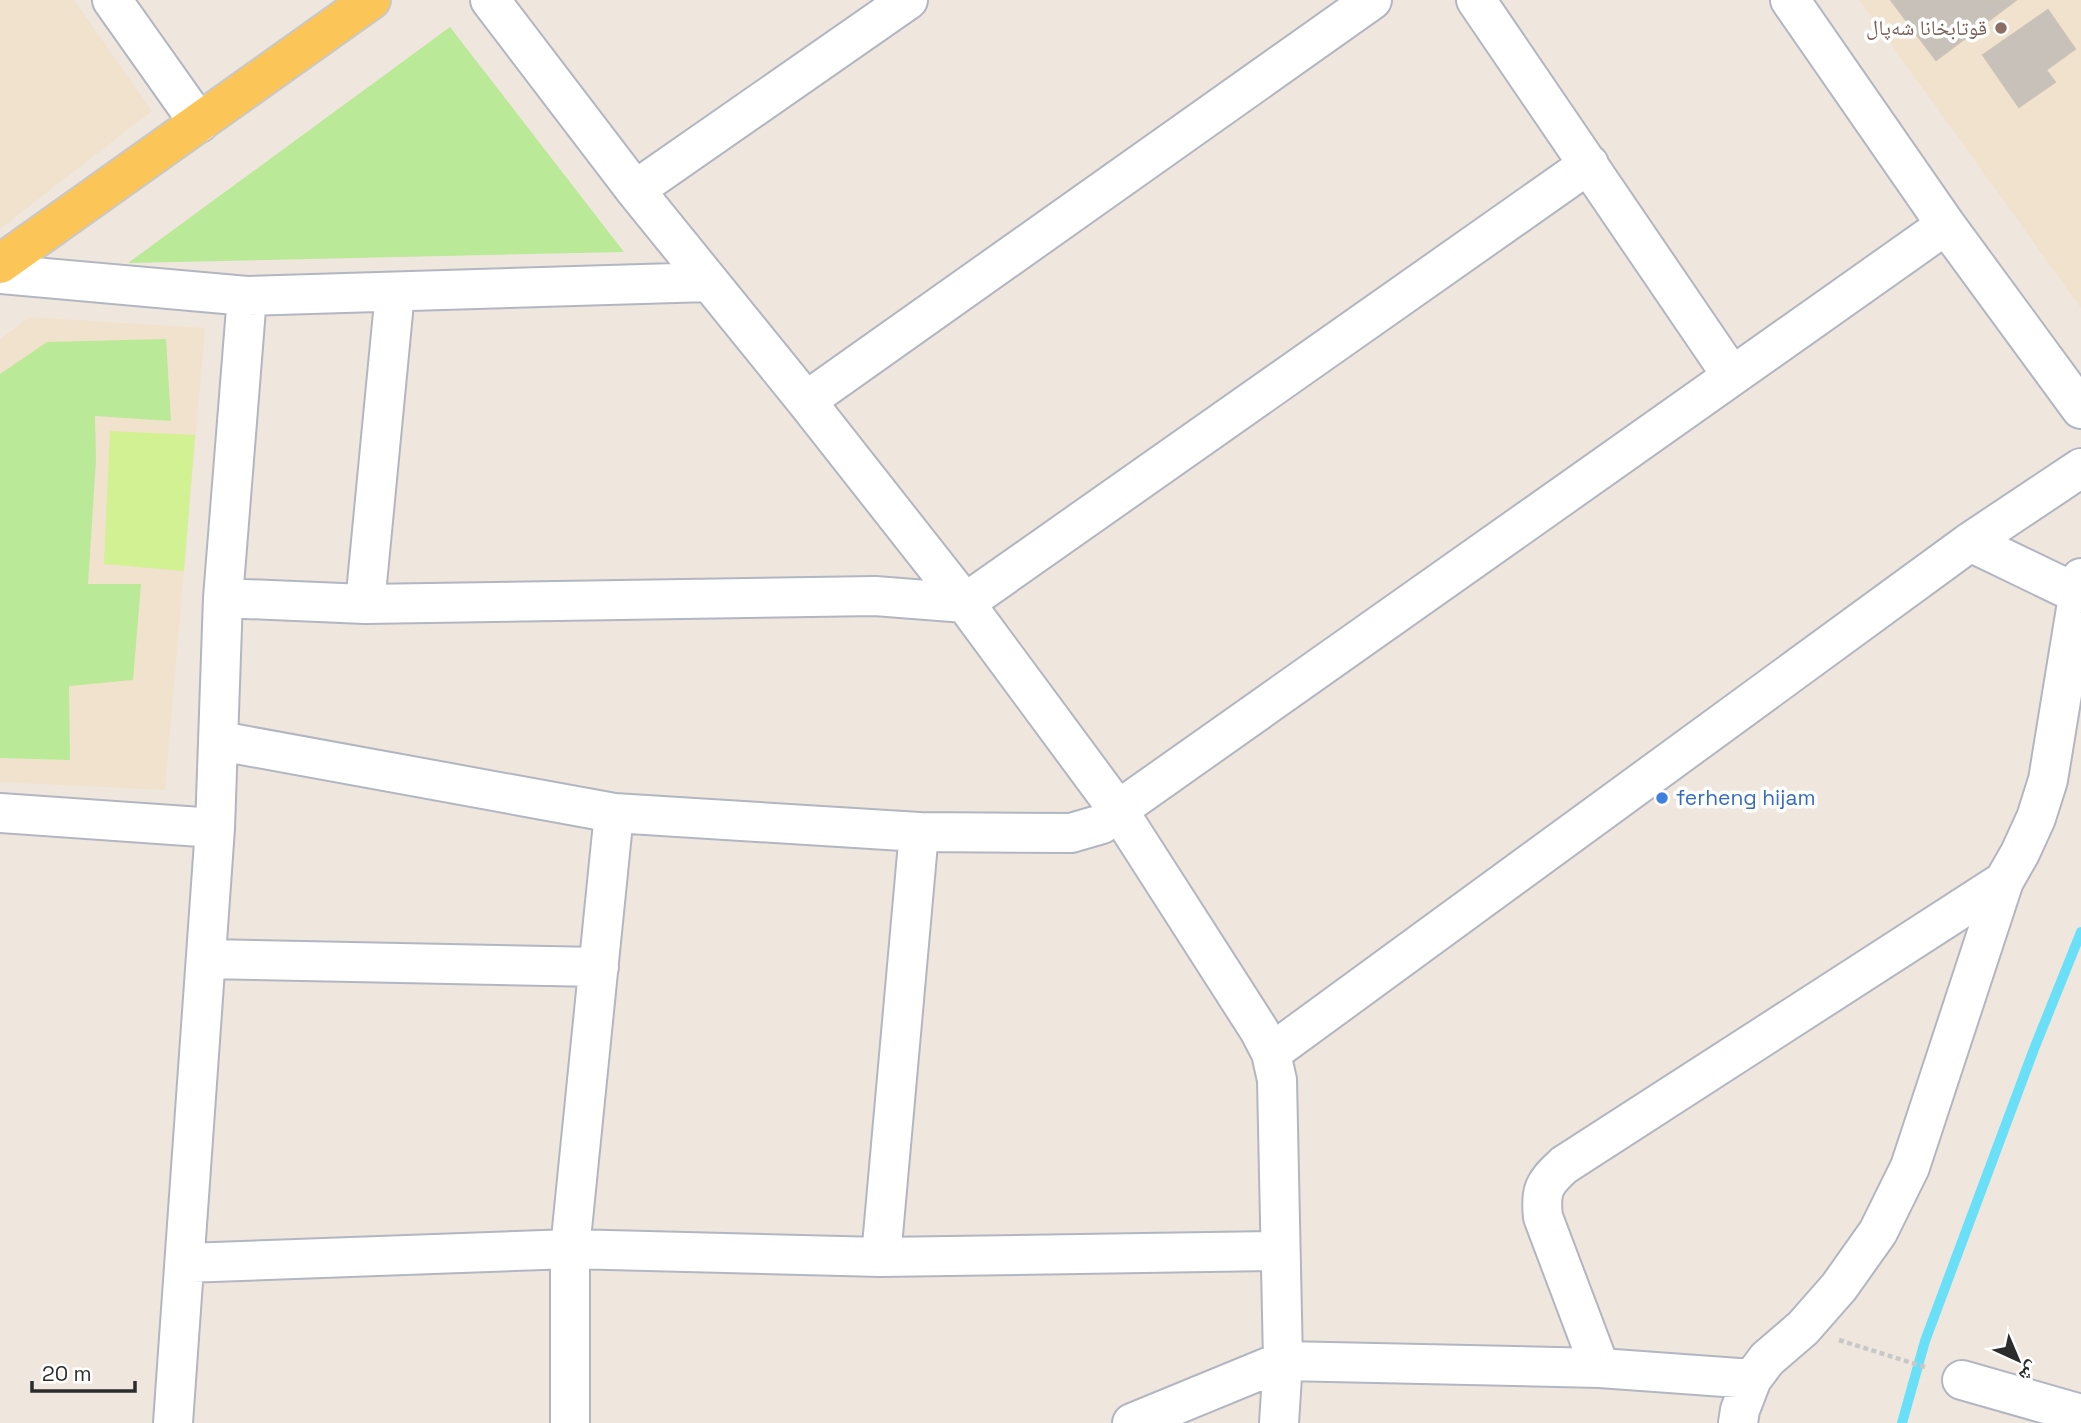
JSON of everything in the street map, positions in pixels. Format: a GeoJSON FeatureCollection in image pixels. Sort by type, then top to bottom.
{"type":"FeatureCollection","features":[{"type":"Feature","properties":{"kind":"main road"},"geometry":{"type":"LineString","coordinates":[[0,264],[370,0]]}},
{"type":"Feature","properties":{"kind":"street"},"geometry":{"type":"LineString","coordinates":[[112,0],[199,123]]}},
{"type":"Feature","properties":{"kind":"street"},"geometry":{"type":"LineString","coordinates":[[490,0],[635,190],[965,603],[1118,810],[1259,1030],[1271,1053],[1277,1080],[1283,1361],[1279,1423]]}},
{"type":"Feature","properties":{"kind":"street"},"geometry":{"type":"LineString","coordinates":[[635,190],[908,0]]}},
{"type":"Feature","properties":{"kind":"street"},"geometry":{"type":"LineString","coordinates":[[806,401],[1372,0]]}},
{"type":"Feature","properties":{"kind":"street"},"geometry":{"type":"LineString","coordinates":[[1476,0],[1732,376]]}},
{"type":"Feature","properties":{"kind":"street"},"geometry":{"type":"LineString","coordinates":[[1790,0],[1946,225],[2081,409]]}},
{"type":"Feature","properties":{"kind":"street"},"geometry":{"type":"LineString","coordinates":[[223,598],[365,604],[875,596],[965,603],[1589,164]]}},
{"type":"Feature","properties":{"kind":"street"},"geometry":{"type":"LineString","coordinates":[[219,741],[614,813],[919,832],[1071,833],[1102,824],[1118,810],[1946,225]]}},
{"type":"Feature","properties":{"kind":"street"},"geometry":{"type":"LineString","coordinates":[[0,274],[247,296],[709,282]]}},
{"type":"Feature","properties":{"kind":"street"},"geometry":{"type":"LineString","coordinates":[[365,604],[395,292]]}},
{"type":"Feature","properties":{"kind":"street"},"geometry":{"type":"LineString","coordinates":[[173,1423],[215,828],[223,598],[247,296]]}},
{"type":"Feature","properties":{"kind":"street"},"geometry":{"type":"LineString","coordinates":[[1271,1053],[1970,542],[2081,467]]}},
{"type":"Feature","properties":{"kind":"street"},"geometry":{"type":"LineString","coordinates":[[1738,1423],[1752,1379],[1767,1359],[1803,1328],[1839,1287],[1878,1232],[1910,1167],[2004,881],[2036,818],[2048,780],[2079,586],[1970,542]]}},
{"type":"Feature","properties":{"kind":"street"},"geometry":{"type":"LineString","coordinates":[[0,813],[215,828]]}},
{"type":"Feature","properties":{"kind":"street"},"geometry":{"type":"LineString","coordinates":[[570,1423],[570,1249],[614,813]]}},
{"type":"Feature","properties":{"kind":"street"},"geometry":{"type":"LineString","coordinates":[[881,1257],[919,832]]}},
{"type":"Feature","properties":{"kind":"street"},"geometry":{"type":"LineString","coordinates":[[1600,1368],[1542,1217],[1541,1198],[1549,1179],[1564,1166],[2004,881]]}},
{"type":"Feature","properties":{"kind":"street"},"geometry":{"type":"LineString","coordinates":[[206,958],[599,967]]}},
{"type":"Feature","properties":{"kind":"street"},"geometry":{"type":"LineString","coordinates":[[185,1263],[570,1249],[881,1257],[1280,1251]]}},
{"type":"Feature","properties":{"kind":"street"},"geometry":{"type":"LineString","coordinates":[[1132,1423],[1283,1361],[1600,1368],[1752,1379]]}},
{"type":"Feature","properties":{"kind":"street"},"geometry":{"type":"LineString","coordinates":[[1949,1375],[2081,1414]]}},
{"type":"Feature","properties":{"kind":"path"},"geometry":{"type":"LineString","coordinates":[[1847,1343],[1949,1375]]}},
{"type":"Feature","properties":{"kind":"shaded area"},"geometry":{"type":"Polygon","coordinates":[[[0,0],[74,0],[152,111],[0,229],[0,0]]]}},
{"type":"Feature","properties":{"kind":"shaded area"},"geometry":{"type":"Polygon","coordinates":[[[1859,0],[2081,0],[2081,308],[1859,0]]]}},
{"type":"Feature","properties":{"kind":"shaded area"},"geometry":{"type":"Polygon","coordinates":[[[30,317],[205,328],[165,790],[0,782],[0,339],[30,317]]]}},
{"type":"Feature","properties":{"kind":"green space"},"geometry":{"type":"Polygon","coordinates":[[[450,27],[624,252],[128,263],[450,27]]]}},
{"type":"Feature","properties":{"kind":"green space"},"geometry":{"type":"Polygon","coordinates":[[[166,339],[171,421],[95,416],[96,460],[88,584],[141,584],[133,680],[69,686],[70,760],[0,758],[0,374],[47,342],[166,339]]]}},
{"type":"Feature","properties":{"kind":"green space"},"geometry":{"type":"Polygon","coordinates":[[[110,431],[195,435],[184,571],[104,564],[110,431]]]}},
{"type":"Feature","properties":{"kind":"building"},"geometry":{"type":"Polygon","coordinates":[[[1891,0],[2016,0],[1936,60],[1891,0]]]}},
{"type":"Feature","properties":{"kind":"building"},"geometry":{"type":"Polygon","coordinates":[[[2048,10],[2075,49],[2046,70],[2055,82],[2019,107],[1983,55],[2048,10]]]}},
{"type":"Feature","properties":{"kind":"waterway"},"geometry":{"type":"LineString","coordinates":[[1902,1423],[1925,1341],[2034,1049],[2081,932]]}},
{"type":"Feature","properties":{"kind":"place","name":"قوتابخانا شەپال"},"geometry":{"type":"Point","coordinates":[2001,28]}},
{"type":"Feature","properties":{"kind":"place","name":"ferheng hijam"},"geometry":{"type":"Point","coordinates":[1662,798]}}]}
